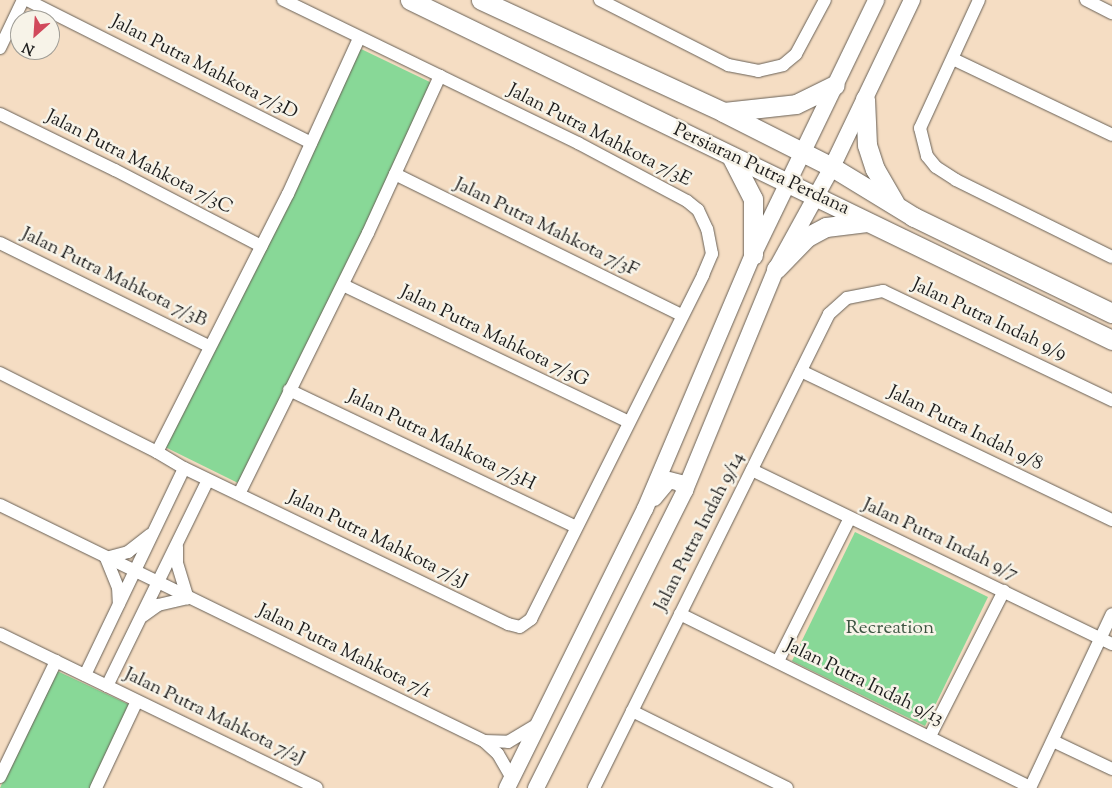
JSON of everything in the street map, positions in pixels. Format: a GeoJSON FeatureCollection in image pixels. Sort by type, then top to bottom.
{"type":"FeatureCollection","features":[{"type":"Feature","properties":{"kind":"main road","name":"Persiaran Putra Perdana"},"geometry":{"type":"LineString","coordinates":[[410,0],[732,158],[871,221],[1112,340]]}},
{"type":"Feature","properties":{"kind":"main road","name":"Persiaran Putra Perdana"},"geometry":{"type":"LineString","coordinates":[[480,0],[723,112],[802,154],[832,167],[914,217],[1112,313]]}},
{"type":"Feature","properties":{"kind":"main road"},"geometry":{"type":"LineString","coordinates":[[723,112],[796,104],[835,85]]}},
{"type":"Feature","properties":{"kind":"main road"},"geometry":{"type":"LineString","coordinates":[[865,99],[867,146],[875,169],[896,204],[914,217]]}},
{"type":"Feature","properties":{"kind":"main road"},"geometry":{"type":"LineString","coordinates":[[732,158],[753,199],[753,255]]}},
{"type":"Feature","properties":{"kind":"main road"},"geometry":{"type":"LineString","coordinates":[[776,269],[807,236],[826,227],[871,221]]}},
{"type":"Feature","properties":{"kind":"street"},"geometry":{"type":"LineString","coordinates":[[0,48],[25,0]]}},
{"type":"Feature","properties":{"kind":"street","name":"Jalan Putra Mahkota 7/3D"},"geometry":{"type":"LineString","coordinates":[[25,0],[311,143]]}},
{"type":"Feature","properties":{"kind":"street","name":"Jalan Putra Mahkota 7/3E"},"geometry":{"type":"LineString","coordinates":[[283,0],[578,143],[698,210],[707,229],[712,254],[542,598]]}},
{"type":"Feature","properties":{"kind":"street"},"geometry":{"type":"LineString","coordinates":[[600,0],[728,65],[758,71],[783,65],[796,54],[825,0]]}},
{"type":"Feature","properties":{"kind":"street"},"geometry":{"type":"LineString","coordinates":[[509,783],[645,509],[753,255],[876,0]]}},
{"type":"Feature","properties":{"kind":"street"},"geometry":{"type":"LineString","coordinates":[[536,788],[685,490],[776,269],[832,167],[912,0]]}},
{"type":"Feature","properties":{"kind":"street"},"geometry":{"type":"LineString","coordinates":[[979,0],[920,128],[923,145],[936,167],[962,183],[1112,257]]}},
{"type":"Feature","properties":{"kind":"street"},"geometry":{"type":"LineString","coordinates":[[1086,0],[1112,13]]}},
{"type":"Feature","properties":{"kind":"street"},"geometry":{"type":"LineString","coordinates":[[158,452],[261,246],[359,38]]}},
{"type":"Feature","properties":{"kind":"street"},"geometry":{"type":"LineString","coordinates":[[953,59],[1112,134]]}},
{"type":"Feature","properties":{"kind":"street"},"geometry":{"type":"LineString","coordinates":[[239,494],[342,285],[440,76]]}},
{"type":"Feature","properties":{"kind":"street","name":"Jalan Putra Mahkota 7/3C"},"geometry":{"type":"LineString","coordinates":[[0,114],[115,170],[261,246]]}},
{"type":"Feature","properties":{"kind":"street","name":"Jalan Putra Mahkota 7/3F"},"geometry":{"type":"LineString","coordinates":[[395,174],[682,315]]}},
{"type":"Feature","properties":{"kind":"street","name":"Jalan Putra Mahkota 7/3B"},"geometry":{"type":"LineString","coordinates":[[0,243],[210,347]]}},
{"type":"Feature","properties":{"kind":"street","name":"Jalan Putra Mahkota 7/3G"},"geometry":{"type":"LineString","coordinates":[[342,285],[629,422]]}},
{"type":"Feature","properties":{"kind":"street","name":"Jalan Putra Indah 9/9"},"geometry":{"type":"LineString","coordinates":[[847,298],[883,291],[1112,400]]}},
{"type":"Feature","properties":{"kind":"street","name":"Jalan Putra Indah 9/14"},"geometry":{"type":"LineString","coordinates":[[594,788],[829,314],[847,298]]}},
{"type":"Feature","properties":{"kind":"street","name":"Jalan Putra Indah 9/8"},"geometry":{"type":"LineString","coordinates":[[801,371],[1112,520]]}},
{"type":"Feature","properties":{"kind":"street","name":"Jalan Putra Mahkota 7/3J"},"geometry":{"type":"LineString","coordinates":[[0,373],[158,452],[208,480],[508,624],[520,627],[526,624],[542,598]]}},
{"type":"Feature","properties":{"kind":"street","name":"Jalan Putra Mahkota 7/3H"},"geometry":{"type":"LineString","coordinates":[[289,390],[576,527]]}},
{"type":"Feature","properties":{"kind":"street"},"geometry":{"type":"LineString","coordinates":[[96,680],[118,609],[184,468]]}},
{"type":"Feature","properties":{"kind":"street","name":"Jalan Putra Indah 9/7"},"geometry":{"type":"LineString","coordinates":[[752,470],[1106,642]]}},
{"type":"Feature","properties":{"kind":"street"},"geometry":{"type":"LineString","coordinates":[[96,680],[141,618],[208,480]]}},
{"type":"Feature","properties":{"kind":"street"},"geometry":{"type":"LineString","coordinates":[[645,509],[669,480],[680,483],[685,490]]}},
{"type":"Feature","properties":{"kind":"street","name":"Jalan Putra Mahkota 7/1"},"geometry":{"type":"LineString","coordinates":[[0,506],[484,740],[498,754],[509,783]]}},
{"type":"Feature","properties":{"kind":"street"},"geometry":{"type":"LineString","coordinates":[[778,661],[850,518]]}},
{"type":"Feature","properties":{"kind":"street"},"geometry":{"type":"LineString","coordinates":[[118,609],[120,592],[106,558],[128,552],[154,531]]}},
{"type":"Feature","properties":{"kind":"street"},"geometry":{"type":"LineString","coordinates":[[141,618],[158,605],[188,598],[177,563],[179,538]]}},
{"type":"Feature","properties":{"kind":"street"},"geometry":{"type":"LineString","coordinates":[[930,736],[1004,591]]}},
{"type":"Feature","properties":{"kind":"street","name":"Jalan Putra Indah 9/13"},"geometry":{"type":"LineString","coordinates":[[680,614],[1030,787]]}},
{"type":"Feature","properties":{"kind":"street"},"geometry":{"type":"LineString","coordinates":[[1030,787],[1106,642],[1112,614]]}},
{"type":"Feature","properties":{"kind":"street","name":"Jalan Putra Mahkota 7/2J"},"geometry":{"type":"LineString","coordinates":[[0,634],[317,788]]}},
{"type":"Feature","properties":{"kind":"street"},"geometry":{"type":"LineString","coordinates":[[1,770],[56,661]]}},
{"type":"Feature","properties":{"kind":"street"},"geometry":{"type":"LineString","coordinates":[[96,788],[138,701]]}},
{"type":"Feature","properties":{"kind":"street"},"geometry":{"type":"LineString","coordinates":[[632,711],[787,788]]}},
{"type":"Feature","properties":{"kind":"street","name":"Jalan Putra Mahkota 7/1"},"geometry":{"type":"LineString","coordinates":[[484,740],[508,742],[538,724]]}},
{"type":"Feature","properties":{"kind":"street"},"geometry":{"type":"LineString","coordinates":[[1053,741],[1112,769]]}},
{"type":"Feature","properties":{"kind":"green space"},"geometry":{"type":"Polygon","coordinates":[[[359,48],[434,84],[390,180],[238,483],[165,447],[359,48]]]}},
{"type":"Feature","properties":{"kind":"green space","name":"Recreation"},"geometry":{"type":"Polygon","coordinates":[[[855,532],[988,597],[925,726],[792,661],[855,532]]]}},
{"type":"Feature","properties":{"kind":"green space"},"geometry":{"type":"Polygon","coordinates":[[[55,670],[130,705],[91,788],[0,788],[55,670]]]}}]}
